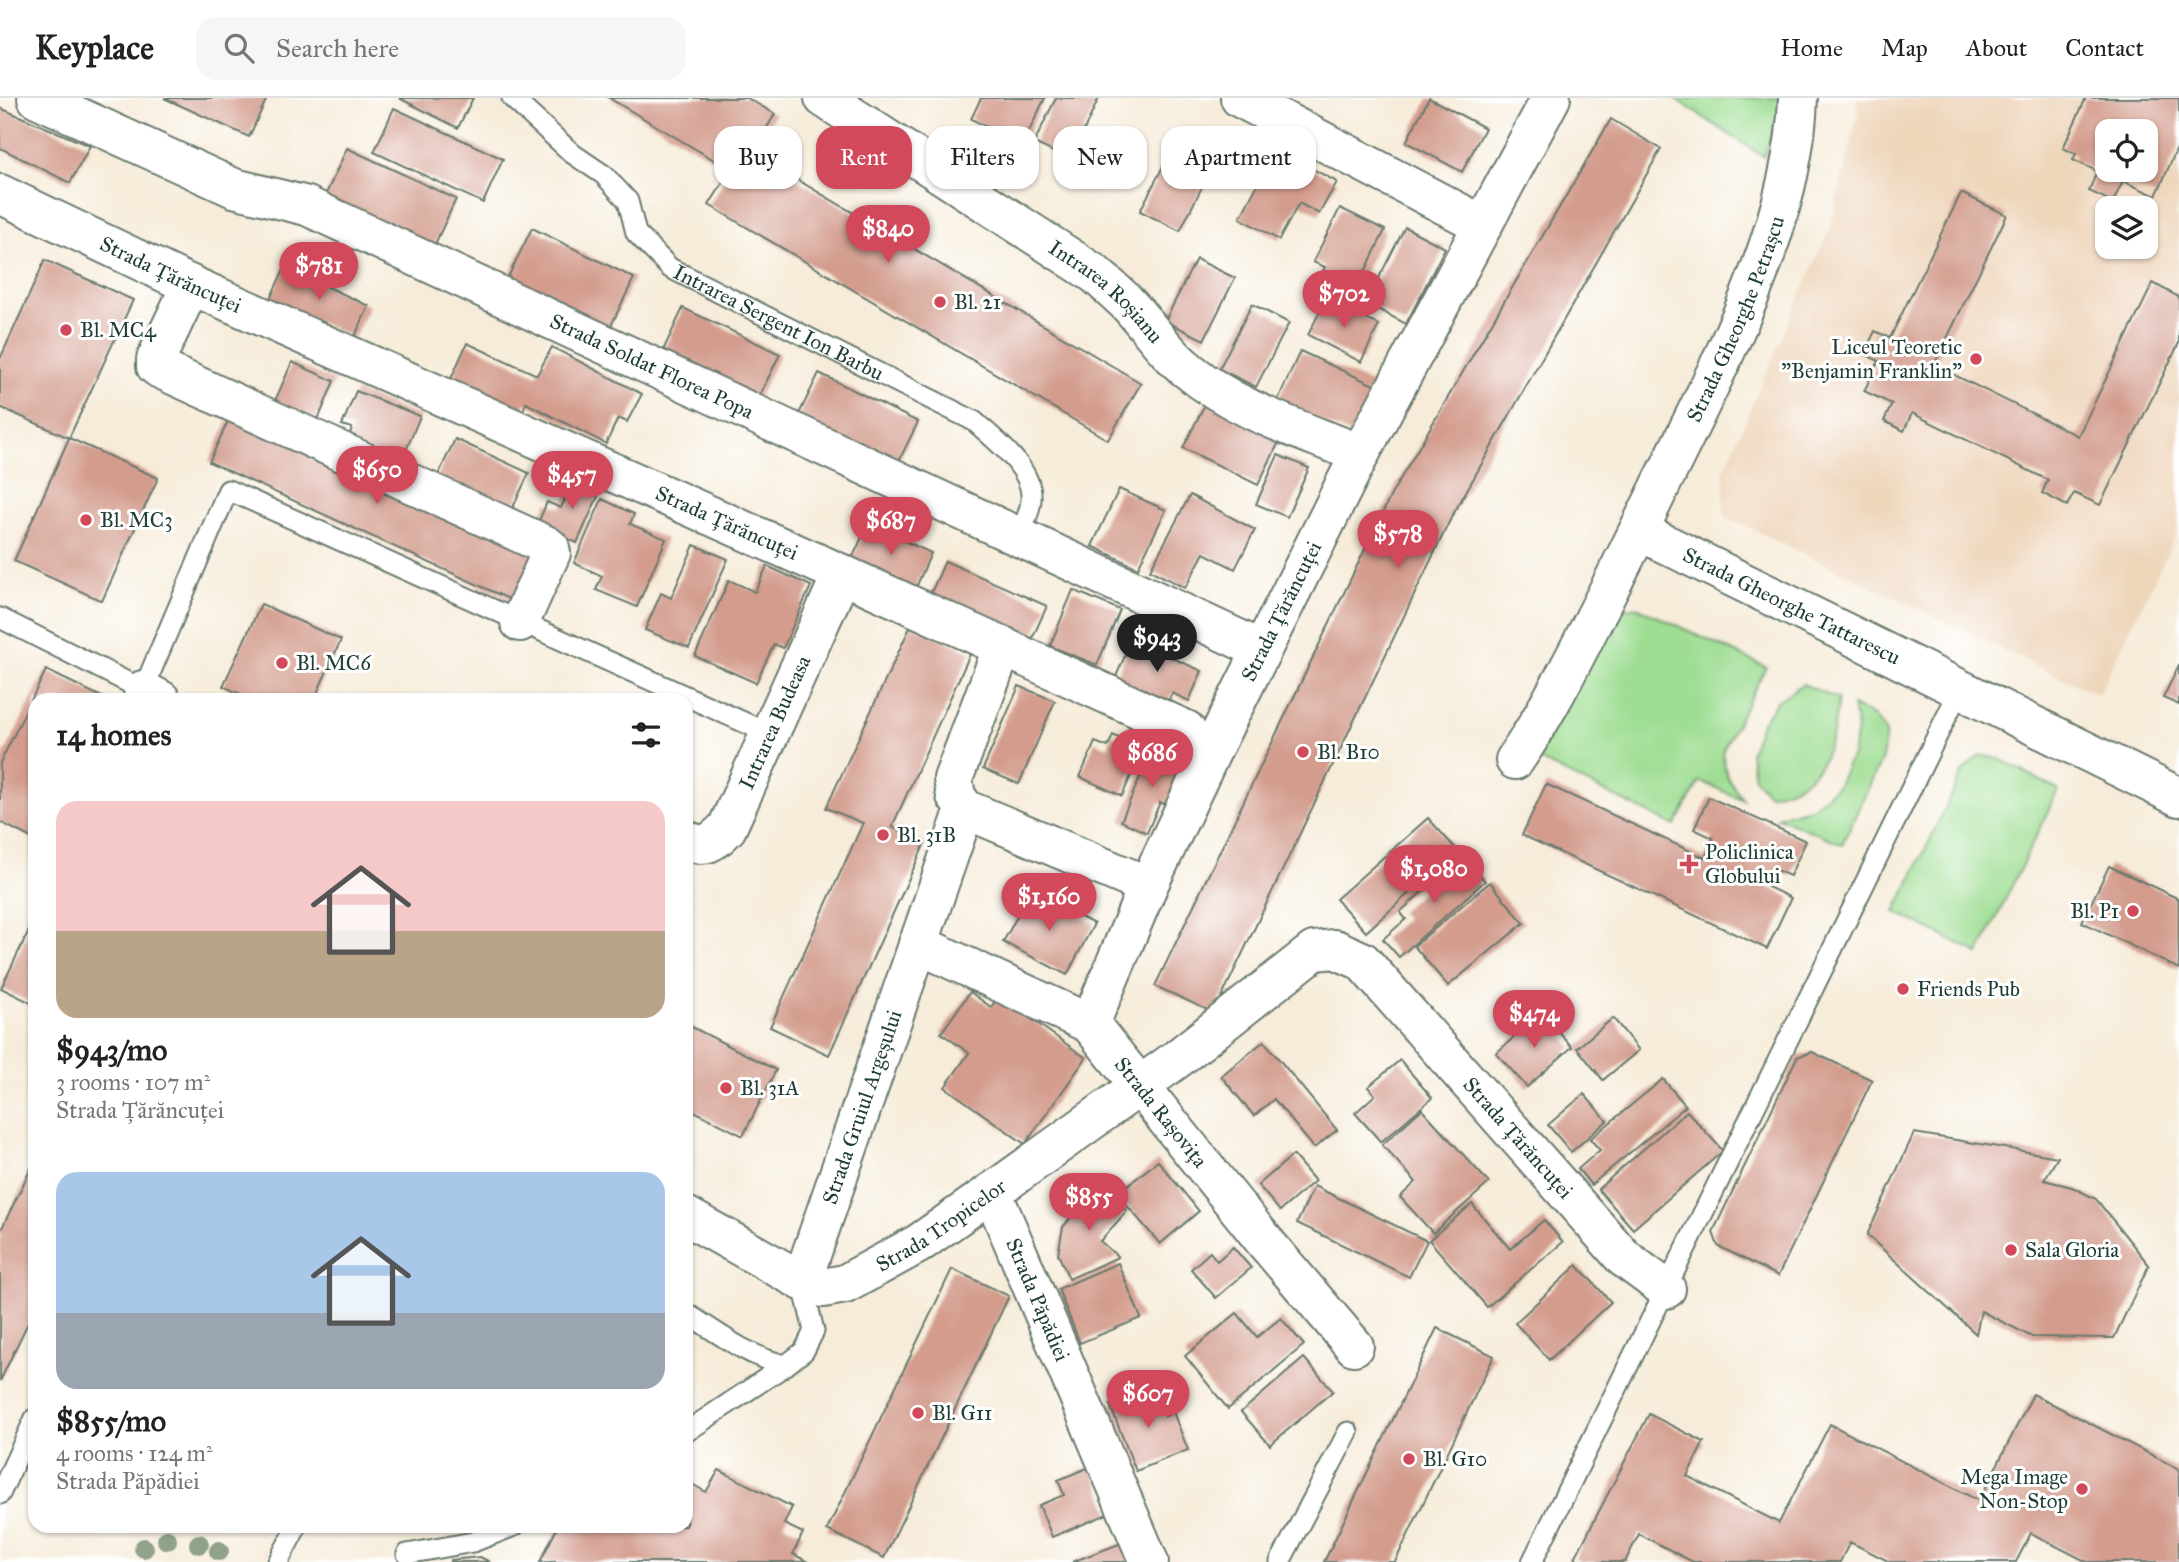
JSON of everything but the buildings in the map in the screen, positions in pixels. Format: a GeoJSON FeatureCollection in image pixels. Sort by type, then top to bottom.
{"type":"FeatureCollection","features":[{"type":"Feature","properties":{"kind":"street","name":"Strada Soldat Florea Popa"},"geometry":{"type":"LineString","coordinates":[[37,98],[234,188],[307,206],[1262,650]]}},
{"type":"Feature","properties":{"kind":"street"},"geometry":{"type":"LineString","coordinates":[[1240,98],[1483,225]]}},
{"type":"Feature","properties":{"kind":"street","name":"Strada Țărăncuței"},"geometry":{"type":"LineString","coordinates":[[1090,1024],[1148,886],[1262,650],[1360,454],[1551,98]]}},
{"type":"Feature","properties":{"kind":"street","name":"Strada Gheorghe Petrașcu"},"geometry":{"type":"LineString","coordinates":[[1639,531],[1744,311],[1767,249],[1787,180],[1798,98]]}},
{"type":"Feature","properties":{"kind":"street","name":"Intrarea Roșianu"},"geometry":{"type":"LineString","coordinates":[[839,107],[1095,274],[1128,304],[1149,331],[1186,369],[1212,388],[1242,405],[1360,454]]}},
{"type":"Feature","properties":{"kind":"street","name":"Strada Țărăncuței"},"geometry":{"type":"LineString","coordinates":[[0,194],[191,285],[1186,730]]}},
{"type":"Feature","properties":{"kind":"street"},"geometry":{"type":"LineString","coordinates":[[191,285],[156,359],[156,366],[546,545],[551,553],[520,622]]}},
{"type":"Feature","properties":{"kind":"street"},"geometry":{"type":"LineString","coordinates":[[1515,760],[1539,724],[1639,531]]}},
{"type":"Feature","properties":{"kind":"street","name":"Strada Gheorghe Tattarescu"},"geometry":{"type":"LineString","coordinates":[[1639,531],[2179,797]]}},
{"type":"Feature","properties":{"kind":"street","name":"Intrarea Budeasa"},"geometry":{"type":"LineString","coordinates":[[693,844],[698,846],[713,842],[727,828],[842,574]]}},
{"type":"Feature","properties":{"kind":"street"},"geometry":{"type":"LineString","coordinates":[[1003,646],[953,779],[956,796],[965,809],[1148,886]]}},
{"type":"Feature","properties":{"kind":"street","name":"Strada Gruiul Argeșului"},"geometry":{"type":"LineString","coordinates":[[802,1281],[965,809]]}},
{"type":"Feature","properties":{"kind":"street","name":"Strada Rașovița"},"geometry":{"type":"LineString","coordinates":[[918,944],[1090,1024],[1266,1243],[1354,1346]]}},
{"type":"Feature","properties":{"kind":"street","name":"Strada Țărăncuței"},"geometry":{"type":"LineString","coordinates":[[1140,1086],[1314,951],[1335,949],[1362,961],[1624,1258],[1666,1289]]}},
{"type":"Feature","properties":{"kind":"street","name":"Strada Tropicelor"},"geometry":{"type":"LineString","coordinates":[[802,1281],[823,1287],[845,1284],[918,1244],[1140,1086]]}},
{"type":"Feature","properties":{"kind":"street","name":"Strada Păpădiei"},"geometry":{"type":"LineString","coordinates":[[992,1192],[1149,1562]]}},
{"type":"Feature","properties":{"kind":"street"},"geometry":{"type":"LineString","coordinates":[[693,1220],[802,1281]]}},
{"type":"Feature","properties":{"kind":"lane","name":"Intrarea Sergent Ion Barbu"},"geometry":{"type":"LineString","coordinates":[[512,98],[573,154],[604,175],[628,201],[636,233],[670,268],[974,421],[1003,447],[1025,473],[1031,499],[1020,538]]}},
{"type":"Feature","properties":{"kind":"lane"},"geometry":{"type":"LineString","coordinates":[[153,693],[228,490],[678,693]]}},
{"type":"Feature","properties":{"kind":"lane"},"geometry":{"type":"LineString","coordinates":[[0,618],[148,693]]}},
{"type":"Feature","properties":{"kind":"lane"},"geometry":{"type":"LineString","coordinates":[[1532,1562],[1960,689]]}},
{"type":"Feature","properties":{"kind":"lane"},"geometry":{"type":"LineString","coordinates":[[693,700],[770,734]]}},
{"type":"Feature","properties":{"kind":"lane"},"geometry":{"type":"LineString","coordinates":[[693,1427],[804,1352],[814,1331],[802,1281]]}},
{"type":"Feature","properties":{"kind":"lane"},"geometry":{"type":"LineString","coordinates":[[693,1317],[768,1362],[786,1365]]}},
{"type":"Feature","properties":{"kind":"lane"},"geometry":{"type":"LineString","coordinates":[[1280,1562],[1348,1432]]}},
{"type":"Feature","properties":{"kind":"lane"},"geometry":{"type":"LineString","coordinates":[[0,1494],[28,1433]]}},
{"type":"Feature","properties":{"kind":"lane"},"geometry":{"type":"LineString","coordinates":[[278,1562],[293,1533]]}},
{"type":"Feature","properties":{"kind":"lane"},"geometry":{"type":"LineString","coordinates":[[407,1554],[473,1542],[496,1533]]}},
{"type":"Feature","properties":{"kind":"shaded area","name":"Liceul Teoretic \"Benjamin Franklin\""},"geometry":{"type":"Polygon","coordinates":[[[1856,98],[2179,98],[2179,205],[2174,216],[2179,219],[2179,529],[2098,695],[1725,516],[1723,471],[1830,228],[1858,114],[1856,98]]]}},
{"type":"Feature","properties":{"kind":"green space"},"geometry":{"type":"Polygon","coordinates":[[[1674,98],[1780,98],[1779,111],[1764,157],[1674,98]]]}},
{"type":"Feature","properties":{"kind":"green space"},"geometry":{"type":"Polygon","coordinates":[[[1637,607],[1766,667],[1722,752],[1727,777],[1743,800],[1700,781],[1675,826],[1533,757],[1610,612],[1637,607]]]}},
{"type":"Feature","properties":{"kind":"green space"},"geometry":{"type":"Polygon","coordinates":[[[1803,684],[1838,699],[1828,749],[1813,774],[1801,783],[1787,790],[1768,794],[1754,778],[1750,753],[1761,724],[1777,701],[1803,684]]]}},
{"type":"Feature","properties":{"kind":"green space"},"geometry":{"type":"Polygon","coordinates":[[[1853,706],[1874,716],[1886,733],[1882,759],[1842,844],[1777,817],[1813,807],[1838,785],[1852,755],[1857,730],[1853,706]]]}},
{"type":"Feature","properties":{"kind":"green space"},"geometry":{"type":"Polygon","coordinates":[[[1980,755],[2000,759],[2058,790],[1979,954],[1895,912],[1963,771],[1980,755]]]}},
{"type":"Feature","properties":{"kind":"place","name":"Bl. 21"},"geometry":{"type":"Point","coordinates":[940,302]}},
{"type":"Feature","properties":{"kind":"place","name":"Bl. MC4"},"geometry":{"type":"Point","coordinates":[66,330]}},
{"type":"Feature","properties":{"kind":"place","name":"Liceul Teoretic \"Benjamin Franklin\""},"geometry":{"type":"Point","coordinates":[1976,359]}},
{"type":"Feature","properties":{"kind":"place","name":"Bl. MC3"},"geometry":{"type":"Point","coordinates":[86,520]}},
{"type":"Feature","properties":{"kind":"place","name":"Bl. MC6"},"geometry":{"type":"Point","coordinates":[282,663]}},
{"type":"Feature","properties":{"kind":"place","name":"Bl. B10"},"geometry":{"type":"Point","coordinates":[1303,752]}},
{"type":"Feature","properties":{"kind":"place","name":"Bl. 31B"},"geometry":{"type":"Point","coordinates":[883,835]}},
{"type":"Feature","properties":{"kind":"place","name":"Policlinica Globului"},"geometry":{"type":"Point","coordinates":[1689,864]}},
{"type":"Feature","properties":{"kind":"place","name":"Bl. P1"},"geometry":{"type":"Point","coordinates":[2133,911]}},
{"type":"Feature","properties":{"kind":"place","name":"Friends Pub"},"geometry":{"type":"Point","coordinates":[1903,989]}},
{"type":"Feature","properties":{"kind":"place","name":"Bl. 31A"},"geometry":{"type":"Point","coordinates":[726,1088]}},
{"type":"Feature","properties":{"kind":"place","name":"Sala Gloria"},"geometry":{"type":"Point","coordinates":[2011,1250]}},
{"type":"Feature","properties":{"kind":"place","name":"Bl. G11"},"geometry":{"type":"Point","coordinates":[918,1413]}},
{"type":"Feature","properties":{"kind":"place","name":"Bl. G10"},"geometry":{"type":"Point","coordinates":[1409,1459]}},
{"type":"Feature","properties":{"kind":"place","name":"Mega Image Non-Stop"},"geometry":{"type":"Point","coordinates":[2082,1489]}}]}
